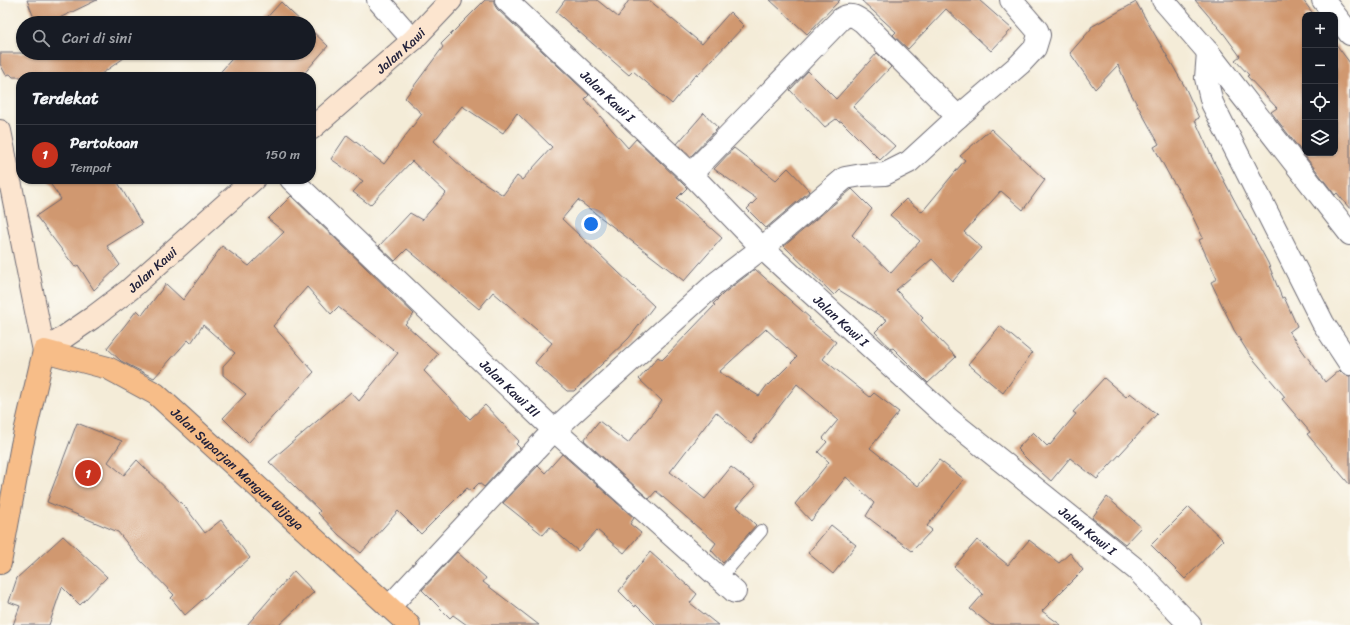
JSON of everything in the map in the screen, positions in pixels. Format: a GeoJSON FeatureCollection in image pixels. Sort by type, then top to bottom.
{"type":"FeatureCollection","features":[{"type":"Feature","properties":{"kind":"highway"},"geometry":{"type":"LineString","coordinates":[[0,563],[22,445],[44,350]]}},
{"type":"Feature","properties":{"kind":"highway","name":"Jalan Suparjan Mangun Wijaya"},"geometry":{"type":"LineString","coordinates":[[44,350],[108,368],[156,394],[409,625]]}},
{"type":"Feature","properties":{"kind":"main road","name":"Jalan Kawi"},"geometry":{"type":"LineString","coordinates":[[316,125],[413,40],[450,0]]}},
{"type":"Feature","properties":{"kind":"main road"},"geometry":{"type":"LineString","coordinates":[[1,138],[44,350]]}},
{"type":"Feature","properties":{"kind":"main road","name":"Jalan Kawi"},"geometry":{"type":"LineString","coordinates":[[44,350],[92,318],[129,290],[248,184]]}},
{"type":"Feature","properties":{"kind":"street"},"geometry":{"type":"LineString","coordinates":[[378,0],[413,40]]}},
{"type":"Feature","properties":{"kind":"street","name":"Jalan Kawi I"},"geometry":{"type":"LineString","coordinates":[[506,0],[690,174],[762,248],[949,419],[1137,570],[1190,625]]}},
{"type":"Feature","properties":{"kind":"street"},"geometry":{"type":"LineString","coordinates":[[389,607],[554,430],[716,283],[762,248],[845,178],[862,175],[885,174],[908,162],[1020,64],[1035,48],[1039,35],[1037,30],[1011,0]]}},
{"type":"Feature","properties":{"kind":"street"},"geometry":{"type":"LineString","coordinates":[[1163,0],[1208,52],[1350,234]]}},
{"type":"Feature","properties":{"kind":"street"},"geometry":{"type":"LineString","coordinates":[[1323,0],[1350,34]]}},
{"type":"Feature","properties":{"kind":"street"},"geometry":{"type":"LineString","coordinates":[[690,174],[841,19],[850,15],[854,15],[862,22],[958,117]]}},
{"type":"Feature","properties":{"kind":"street"},"geometry":{"type":"LineString","coordinates":[[1208,52],[1206,78],[1212,103],[1323,323],[1349,360]]}},
{"type":"Feature","properties":{"kind":"street","name":"Jalan Kawi III"},"geometry":{"type":"LineString","coordinates":[[296,184],[554,430],[727,585]]}},
{"type":"Feature","properties":{"kind":"lane"},"geometry":{"type":"LineString","coordinates":[[727,585],[761,531]]}},
{"type":"Feature","properties":{"kind":"building"},"geometry":{"type":"Polygon","coordinates":[[[27,0],[97,0],[64,16],[33,16],[27,0]]]}},
{"type":"Feature","properties":{"kind":"building"},"geometry":{"type":"Polygon","coordinates":[[[485,0],[494,0],[494,4],[497,9],[589,95],[585,99],[628,148],[636,139],[687,188],[677,198],[722,238],[684,281],[578,200],[562,219],[654,306],[629,338],[574,391],[567,391],[535,363],[552,343],[493,292],[479,309],[407,249],[395,261],[379,246],[410,213],[422,220],[446,193],[412,161],[370,205],[353,192],[363,181],[331,159],[347,135],[384,164],[422,114],[405,98],[443,47],[441,44],[485,0]],[[462,106],[434,141],[466,171],[503,195],[517,176],[522,180],[552,147],[517,113],[503,133],[462,106]]]}},
{"type":"Feature","properties":{"kind":"building"},"geometry":{"type":"Polygon","coordinates":[[[565,0],[597,0],[618,17],[629,0],[649,0],[702,44],[730,12],[744,26],[697,76],[696,74],[672,104],[633,71],[629,75],[556,12],[565,0]]]}},
{"type":"Feature","properties":{"kind":"building"},"geometry":{"type":"Polygon","coordinates":[[[770,0],[840,0],[807,34],[770,0]]]}},
{"type":"Feature","properties":{"kind":"building"},"geometry":{"type":"Polygon","coordinates":[[[861,0],[979,0],[1012,29],[991,51],[946,9],[908,49],[893,35],[896,32],[861,0]]]}},
{"type":"Feature","properties":{"kind":"building"},"geometry":{"type":"Polygon","coordinates":[[[1195,0],[1303,0],[1312,12],[1302,12],[1302,152],[1271,112],[1277,108],[1247,76],[1249,75],[1235,60],[1240,56],[1224,34],[1195,0]]]}},
{"type":"Feature","properties":{"kind":"building"},"geometry":{"type":"Polygon","coordinates":[[[281,2],[295,16],[268,16],[281,2]]]}},
{"type":"Feature","properties":{"kind":"building"},"geometry":{"type":"Polygon","coordinates":[[[1136,2],[1185,87],[1199,118],[1195,120],[1214,162],[1268,263],[1282,298],[1284,297],[1297,326],[1289,332],[1325,382],[1339,370],[1344,375],[1350,376],[1350,485],[1307,434],[1310,432],[1282,399],[1285,397],[1249,354],[1234,330],[1211,282],[1217,279],[1199,240],[1203,238],[1184,199],[1154,147],[1159,144],[1129,90],[1118,65],[1095,89],[1070,53],[1091,29],[1091,27],[1136,2]]]}},
{"type":"Feature","properties":{"kind":"building"},"geometry":{"type":"Polygon","coordinates":[[[316,35],[328,46],[316,60],[316,35]]]}},
{"type":"Feature","properties":{"kind":"building"},"geometry":{"type":"Polygon","coordinates":[[[1338,47],[1350,63],[1350,209],[1337,193],[1335,195],[1305,156],[1338,156],[1338,47]]]}},
{"type":"Feature","properties":{"kind":"building"},"geometry":{"type":"Polygon","coordinates":[[[0,53],[16,53],[16,60],[121,60],[104,72],[16,72],[16,77],[13,77],[10,74],[6,75],[0,64],[0,53]]]}},
{"type":"Feature","properties":{"kind":"building"},"geometry":{"type":"Polygon","coordinates":[[[877,53],[891,67],[853,107],[895,146],[880,160],[841,121],[839,122],[836,119],[825,127],[790,90],[808,71],[836,99],[877,53]]]}},
{"type":"Feature","properties":{"kind":"building"},"geometry":{"type":"Polygon","coordinates":[[[231,60],[316,60],[305,72],[220,72],[231,60]]]}},
{"type":"Feature","properties":{"kind":"building"},"geometry":{"type":"Polygon","coordinates":[[[704,113],[718,128],[691,156],[677,144],[704,113]]]}},
{"type":"Feature","properties":{"kind":"building"},"geometry":{"type":"Polygon","coordinates":[[[991,129],[1045,180],[1023,210],[1001,191],[964,232],[982,248],[953,281],[932,259],[896,290],[923,318],[921,320],[956,357],[928,383],[875,332],[887,320],[839,290],[834,295],[784,246],[852,189],[872,209],[852,235],[891,273],[920,241],[890,215],[906,199],[922,212],[965,160],[960,156],[991,129]]]}},
{"type":"Feature","properties":{"kind":"building"},"geometry":{"type":"Polygon","coordinates":[[[734,148],[776,180],[788,168],[810,191],[766,228],[747,209],[757,199],[714,169],[734,148]]]}},
{"type":"Feature","properties":{"kind":"building"},"geometry":{"type":"Polygon","coordinates":[[[50,184],[119,184],[142,224],[107,246],[120,265],[94,290],[78,265],[75,267],[36,216],[61,199],[50,184]]]}},
{"type":"Feature","properties":{"kind":"building"},"geometry":{"type":"Polygon","coordinates":[[[291,196],[414,314],[405,324],[438,354],[424,371],[470,419],[485,405],[519,441],[516,444],[520,448],[484,487],[479,483],[471,491],[467,488],[421,534],[398,511],[361,553],[339,535],[318,513],[320,511],[269,462],[351,392],[359,401],[398,353],[338,307],[331,314],[307,287],[273,326],[314,372],[248,443],[223,418],[246,394],[223,375],[223,366],[235,353],[203,325],[191,343],[188,340],[154,378],[121,361],[107,348],[137,310],[142,315],[166,284],[183,300],[222,246],[249,266],[284,232],[268,219],[291,196]]]}},
{"type":"Feature","properties":{"kind":"building"},"geometry":{"type":"Polygon","coordinates":[[[755,269],[810,318],[809,320],[836,342],[823,359],[870,397],[874,393],[899,412],[870,448],[918,486],[939,460],[964,479],[927,526],[932,530],[912,551],[866,516],[874,503],[846,477],[811,521],[795,504],[829,462],[818,452],[827,442],[823,438],[838,420],[797,384],[751,443],[716,412],[670,472],[705,499],[731,467],[756,486],[737,507],[756,525],[723,563],[711,550],[716,543],[656,491],[649,499],[584,440],[599,421],[628,443],[662,401],[639,379],[658,357],[662,360],[666,356],[715,305],[713,304],[724,293],[755,269]],[[766,329],[719,372],[759,396],[768,384],[769,385],[797,357],[766,329]]]}},
{"type":"Feature","properties":{"kind":"building"},"geometry":{"type":"Polygon","coordinates":[[[1000,326],[1032,353],[1003,393],[968,364],[1000,326]]]}},
{"type":"Feature","properties":{"kind":"building"},"geometry":{"type":"Polygon","coordinates":[[[1104,378],[1126,397],[1130,393],[1157,414],[1097,479],[1070,458],[1051,481],[1017,449],[1033,432],[1047,446],[1049,444],[1050,445],[1076,414],[1073,412],[1104,378]]]}},
{"type":"Feature","properties":{"kind":"building"},"geometry":{"type":"Polygon","coordinates":[[[77,423],[122,441],[108,462],[124,475],[137,460],[186,508],[205,533],[221,520],[250,558],[185,615],[171,598],[174,595],[141,561],[118,532],[47,502],[77,423]]]}},
{"type":"Feature","properties":{"kind":"building"},"geometry":{"type":"Polygon","coordinates":[[[562,454],[634,518],[630,524],[641,533],[624,553],[597,530],[578,551],[550,527],[543,535],[503,503],[538,466],[545,473],[562,454]]]}},
{"type":"Feature","properties":{"kind":"building"},"geometry":{"type":"Polygon","coordinates":[[[1107,497],[1141,527],[1125,544],[1092,518],[1107,497]]]}},
{"type":"Feature","properties":{"kind":"building"},"geometry":{"type":"Polygon","coordinates":[[[1189,507],[1223,540],[1185,579],[1151,545],[1189,507]]]}},
{"type":"Feature","properties":{"kind":"building"},"geometry":{"type":"Polygon","coordinates":[[[831,525],[856,545],[833,574],[808,553],[831,525]]]}},
{"type":"Feature","properties":{"kind":"building"},"geometry":{"type":"Polygon","coordinates":[[[63,536],[107,577],[80,605],[62,587],[49,625],[13,625],[20,606],[9,602],[17,578],[63,536]]]}},
{"type":"Feature","properties":{"kind":"building"},"geometry":{"type":"Polygon","coordinates":[[[977,540],[1008,565],[1029,540],[1059,563],[1070,553],[1083,570],[1042,611],[1061,625],[991,625],[970,609],[983,594],[954,567],[977,540]]]}},
{"type":"Feature","properties":{"kind":"building"},"geometry":{"type":"Polygon","coordinates":[[[457,552],[486,578],[483,582],[539,625],[467,625],[453,615],[450,618],[422,590],[457,552]]]}},
{"type":"Feature","properties":{"kind":"building"},"geometry":{"type":"Polygon","coordinates":[[[650,552],[697,594],[690,603],[718,625],[656,625],[619,591],[650,552]]]}},
{"type":"Feature","properties":{"kind":"building"},"geometry":{"type":"Polygon","coordinates":[[[294,571],[314,592],[279,625],[247,625],[294,571]]]}},
{"type":"Feature","properties":{"kind":"place","name":"Pertokoan"},"geometry":{"type":"Point","coordinates":[88,473]}}]}
